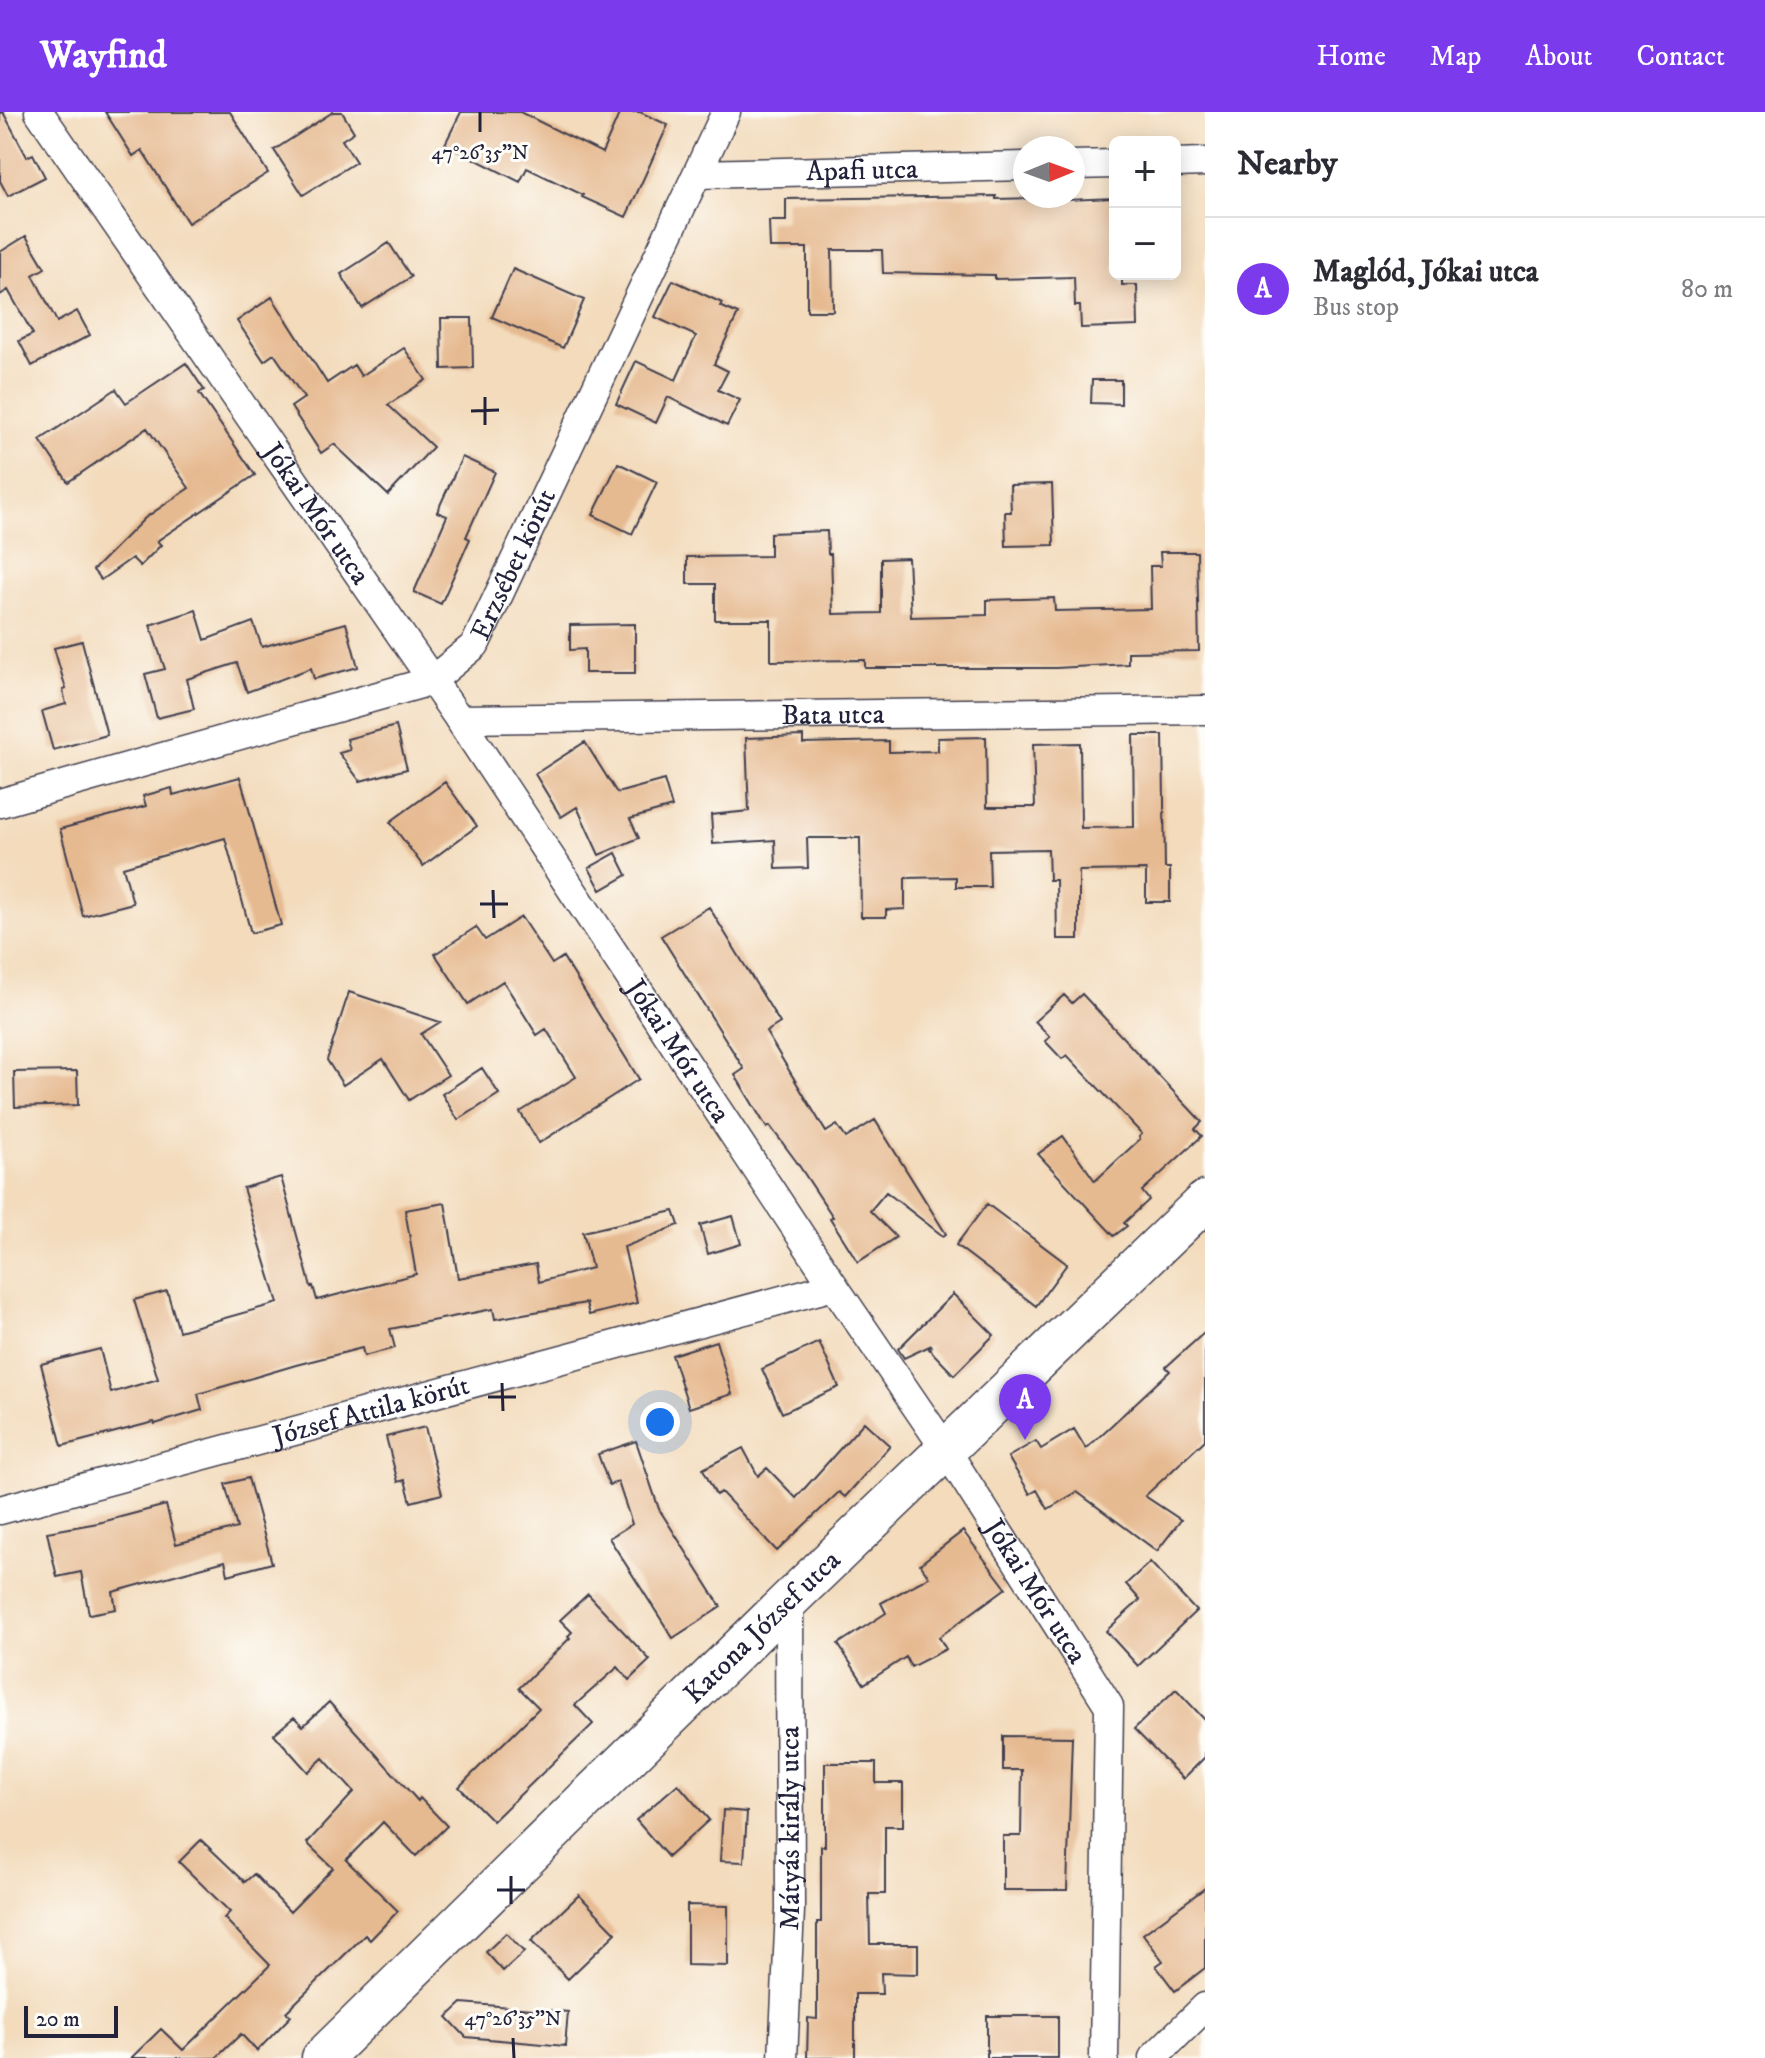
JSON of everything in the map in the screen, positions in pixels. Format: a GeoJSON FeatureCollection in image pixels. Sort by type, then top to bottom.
{"type":"FeatureCollection","features":[{"type":"Feature","properties":{"kind":"main road","name":"Katona József utca"},"geometry":{"type":"LineString","coordinates":[[322,2058],[789,1600],[1205,1201]]}},
{"type":"Feature","properties":{"kind":"street","name":"Jókai Mór utca"},"geometry":{"type":"LineString","coordinates":[[39,112],[459,719],[946,1450],[1109,1706],[1104,2058]]}},
{"type":"Feature","properties":{"kind":"street","name":"Erzsébet körút"},"geometry":{"type":"LineString","coordinates":[[0,803],[431,681],[475,645],[726,112]]}},
{"type":"Feature","properties":{"kind":"street"},"geometry":{"type":"LineString","coordinates":[[1181,163],[1205,162]]}},
{"type":"Feature","properties":{"kind":"street"},"geometry":{"type":"LineString","coordinates":[[1085,165],[1109,164]]}},
{"type":"Feature","properties":{"kind":"street","name":"Apafi utca"},"geometry":{"type":"LineString","coordinates":[[698,174],[1013,166]]}},
{"type":"Feature","properties":{"kind":"street","name":"Bata utca"},"geometry":{"type":"LineString","coordinates":[[459,719],[1205,710]]}},
{"type":"Feature","properties":{"kind":"street","name":"József Attila körút"},"geometry":{"type":"LineString","coordinates":[[0,1510],[834,1286]]}},
{"type":"Feature","properties":{"kind":"street","name":"Mátyás király utca"},"geometry":{"type":"LineString","coordinates":[[783,2058],[790,1910],[789,1600]]}},
{"type":"Feature","properties":{"kind":"street"},"geometry":{"type":"LineString","coordinates":[[1153,2058],[1205,2007]]}},
{"type":"Feature","properties":{"kind":"building"},"geometry":{"type":"Polygon","coordinates":[[[0,112],[3,112],[27,157],[33,154],[45,177],[8,196],[0,181],[0,112]]]}},
{"type":"Feature","properties":{"kind":"building"},"geometry":{"type":"Polygon","coordinates":[[[105,112],[230,112],[268,173],[188,223],[142,150],[133,156],[105,112]]]}},
{"type":"Feature","properties":{"kind":"building"},"geometry":{"type":"Polygon","coordinates":[[[333,112],[342,112],[354,132],[342,140],[356,162],[303,195],[274,150],[333,112]]]}},
{"type":"Feature","properties":{"kind":"building"},"geometry":{"type":"Polygon","coordinates":[[[461,112],[520,112],[602,153],[620,112],[640,112],[668,125],[626,217],[527,168],[520,182],[445,144],[461,112]]]}},
{"type":"Feature","properties":{"kind":"building"},"geometry":{"type":"Polygon","coordinates":[[[996,196],[996,199],[1013,199],[1013,208],[1085,208],[1085,199],[1109,198],[1109,280],[1122,280],[1122,285],[1137,285],[1138,326],[1081,328],[1080,306],[1075,306],[1074,277],[995,279],[995,275],[883,273],[882,250],[832,250],[833,311],[807,311],[807,248],[770,248],[769,221],[786,221],[786,199],[996,196]]]}},
{"type":"Feature","properties":{"kind":"building"},"geometry":{"type":"Polygon","coordinates":[[[26,236],[45,268],[33,275],[57,322],[77,311],[90,335],[32,366],[19,341],[33,334],[8,290],[0,295],[0,252],[26,236]]]}},
{"type":"Feature","properties":{"kind":"building"},"geometry":{"type":"Polygon","coordinates":[[[389,243],[411,277],[362,308],[341,274],[389,243]]]}},
{"type":"Feature","properties":{"kind":"building"},"geometry":{"type":"Polygon","coordinates":[[[513,269],[584,300],[563,348],[492,317],[513,269]]]}},
{"type":"Feature","properties":{"kind":"building"},"geometry":{"type":"Polygon","coordinates":[[[673,280],[738,314],[714,364],[728,371],[718,390],[740,400],[727,426],[668,397],[656,423],[616,404],[636,361],[676,380],[696,336],[655,317],[673,280]]]}},
{"type":"Feature","properties":{"kind":"building"},"geometry":{"type":"Polygon","coordinates":[[[272,297],[327,383],[354,365],[361,376],[404,348],[426,380],[388,405],[433,447],[388,495],[334,444],[321,453],[291,407],[304,398],[274,354],[264,361],[237,321],[272,297]]]}},
{"type":"Feature","properties":{"kind":"building"},"geometry":{"type":"Polygon","coordinates":[[[441,318],[472,318],[473,368],[442,369],[441,318]]]}},
{"type":"Feature","properties":{"kind":"building"},"geometry":{"type":"Polygon","coordinates":[[[186,363],[204,390],[199,393],[255,475],[157,541],[161,545],[140,566],[132,558],[101,580],[93,570],[145,518],[189,488],[147,428],[68,482],[40,440],[116,389],[126,403],[186,363]]]}},
{"type":"Feature","properties":{"kind":"building"},"geometry":{"type":"Polygon","coordinates":[[[1092,380],[1121,380],[1121,404],[1091,403],[1092,380]]]}},
{"type":"Feature","properties":{"kind":"building"},"geometry":{"type":"Polygon","coordinates":[[[462,457],[495,472],[441,604],[414,592],[447,516],[437,512],[462,457]]]}},
{"type":"Feature","properties":{"kind":"building"},"geometry":{"type":"Polygon","coordinates":[[[618,463],[657,482],[632,534],[593,515],[618,463]]]}},
{"type":"Feature","properties":{"kind":"building"},"geometry":{"type":"Polygon","coordinates":[[[1052,484],[1054,545],[1006,546],[1005,512],[1011,512],[1010,485],[1052,484]]]}},
{"type":"Feature","properties":{"kind":"building"},"geometry":{"type":"Polygon","coordinates":[[[827,531],[833,614],[881,613],[881,559],[908,558],[911,617],[987,615],[987,600],[1054,598],[1055,611],[1151,609],[1150,566],[1161,566],[1160,552],[1197,552],[1199,651],[1128,652],[1128,664],[1056,668],[865,668],[865,660],[771,661],[771,620],[715,620],[715,584],[687,584],[687,557],[770,556],[770,533],[827,531]]]}},
{"type":"Feature","properties":{"kind":"building"},"geometry":{"type":"Polygon","coordinates":[[[196,610],[205,640],[253,622],[262,647],[346,623],[358,667],[314,679],[311,668],[247,692],[237,663],[187,679],[194,709],[157,718],[145,674],[165,669],[150,625],[196,610]]]}},
{"type":"Feature","properties":{"kind":"building"},"geometry":{"type":"Polygon","coordinates":[[[635,624],[635,673],[585,673],[585,649],[570,650],[570,625],[635,624]]]}},
{"type":"Feature","properties":{"kind":"building"},"geometry":{"type":"Polygon","coordinates":[[[82,641],[107,735],[53,750],[42,711],[66,704],[63,690],[66,689],[54,648],[82,641]]]}},
{"type":"Feature","properties":{"kind":"building"},"geometry":{"type":"Polygon","coordinates":[[[396,726],[407,769],[360,781],[339,753],[350,750],[347,739],[396,726]]]}},
{"type":"Feature","properties":{"kind":"building"},"geometry":{"type":"Polygon","coordinates":[[[1133,735],[1163,735],[1165,868],[1170,868],[1170,902],[1146,902],[1146,870],[1079,871],[1079,939],[1057,939],[1056,880],[1049,880],[1048,849],[989,850],[990,887],[956,887],[956,877],[905,878],[905,909],[886,910],[886,917],[861,917],[860,838],[807,838],[808,868],[776,869],[775,840],[713,844],[711,815],[749,811],[746,738],[803,736],[803,743],[889,741],[889,752],[938,751],[938,738],[986,737],[987,807],[1035,807],[1033,744],[1080,743],[1081,828],[1134,827],[1133,735]]]}},
{"type":"Feature","properties":{"kind":"building"},"geometry":{"type":"Polygon","coordinates":[[[585,742],[617,793],[664,780],[672,807],[630,819],[639,838],[599,855],[577,807],[561,817],[535,774],[585,742]]]}},
{"type":"Feature","properties":{"kind":"building"},"geometry":{"type":"Polygon","coordinates":[[[240,777],[281,925],[251,933],[225,838],[123,867],[133,903],[83,916],[60,829],[146,806],[143,796],[172,788],[173,795],[240,777]]]}},
{"type":"Feature","properties":{"kind":"building"},"geometry":{"type":"Polygon","coordinates":[[[445,782],[477,826],[423,866],[390,822],[445,782]]]}},
{"type":"Feature","properties":{"kind":"building"},"geometry":{"type":"Polygon","coordinates":[[[616,853],[627,875],[601,890],[589,868],[616,853]]]}},
{"type":"Feature","properties":{"kind":"building"},"geometry":{"type":"Polygon","coordinates":[[[709,907],[780,1023],[766,1032],[826,1132],[837,1125],[846,1138],[875,1120],[946,1234],[943,1236],[886,1192],[870,1211],[896,1237],[858,1262],[796,1161],[770,1126],[767,1128],[735,1075],[744,1069],[661,936],[709,907]]]}},
{"type":"Feature","properties":{"kind":"building"},"geometry":{"type":"Polygon","coordinates":[[[521,917],[552,964],[563,957],[639,1079],[539,1143],[520,1112],[576,1077],[546,1029],[537,1035],[503,981],[468,1004],[435,954],[476,927],[485,940],[521,917]]]}},
{"type":"Feature","properties":{"kind":"building"},"geometry":{"type":"Polygon","coordinates":[[[349,992],[440,1022],[421,1034],[448,1075],[409,1100],[383,1059],[343,1085],[327,1060],[349,992]]]}},
{"type":"Feature","properties":{"kind":"building"},"geometry":{"type":"Polygon","coordinates":[[[1082,994],[1202,1122],[1195,1129],[1202,1136],[1142,1191],[1149,1200],[1114,1236],[1038,1154],[1063,1136],[1095,1181],[1142,1134],[1067,1055],[1062,1059],[1045,1041],[1050,1037],[1035,1021],[1064,995],[1072,1003],[1082,994]]]}},
{"type":"Feature","properties":{"kind":"building"},"geometry":{"type":"Polygon","coordinates":[[[482,1068],[499,1094],[458,1120],[442,1094],[482,1068]]]}},
{"type":"Feature","properties":{"kind":"building"},"geometry":{"type":"Polygon","coordinates":[[[77,1071],[78,1105],[15,1107],[14,1072],[77,1071]]]}},
{"type":"Feature","properties":{"kind":"building"},"geometry":{"type":"Polygon","coordinates":[[[281,1177],[317,1300],[416,1274],[405,1210],[445,1203],[458,1278],[536,1264],[539,1282],[592,1268],[583,1232],[674,1211],[679,1225],[624,1247],[637,1303],[589,1315],[586,1303],[495,1319],[493,1309],[390,1329],[395,1348],[364,1356],[362,1348],[296,1365],[198,1394],[202,1410],[62,1446],[41,1364],[100,1349],[111,1393],[158,1379],[134,1300],[167,1291],[179,1331],[278,1303],[243,1188],[281,1177]]]}},
{"type":"Feature","properties":{"kind":"building"},"geometry":{"type":"Polygon","coordinates":[[[987,1204],[1067,1264],[1036,1306],[956,1245],[987,1204]]]}},
{"type":"Feature","properties":{"kind":"building"},"geometry":{"type":"Polygon","coordinates":[[[733,1216],[741,1244],[708,1254],[700,1225],[733,1216]]]}},
{"type":"Feature","properties":{"kind":"building"},"geometry":{"type":"Polygon","coordinates":[[[953,1294],[994,1335],[954,1375],[929,1349],[932,1345],[904,1358],[898,1349],[953,1294]]]}},
{"type":"Feature","properties":{"kind":"building"},"geometry":{"type":"Polygon","coordinates":[[[1205,1332],[1205,1440],[1145,1496],[1181,1520],[1157,1551],[1077,1492],[1048,1509],[1037,1490],[1030,1494],[1008,1457],[1036,1441],[1041,1449],[1074,1429],[1086,1449],[1170,1371],[1166,1367],[1205,1332]]]}},
{"type":"Feature","properties":{"kind":"building"},"geometry":{"type":"Polygon","coordinates":[[[716,1341],[732,1394],[689,1408],[672,1355],[716,1341]]]}},
{"type":"Feature","properties":{"kind":"building"},"geometry":{"type":"Polygon","coordinates":[[[819,1342],[839,1387],[782,1413],[762,1369],[819,1342]]]}},
{"type":"Feature","properties":{"kind":"building"},"geometry":{"type":"Polygon","coordinates":[[[864,1422],[890,1446],[845,1497],[839,1492],[777,1551],[721,1492],[716,1495],[703,1469],[743,1448],[758,1476],[767,1468],[796,1498],[864,1422]]]}},
{"type":"Feature","properties":{"kind":"building"},"geometry":{"type":"Polygon","coordinates":[[[425,1427],[442,1494],[411,1502],[405,1480],[398,1482],[386,1437],[425,1427]]]}},
{"type":"Feature","properties":{"kind":"building"},"geometry":{"type":"Polygon","coordinates":[[[636,1441],[659,1509],[721,1607],[673,1638],[609,1538],[632,1524],[618,1482],[609,1485],[598,1454],[636,1441]]]}},
{"type":"Feature","properties":{"kind":"building"},"geometry":{"type":"Polygon","coordinates":[[[248,1478],[272,1563],[228,1575],[225,1561],[113,1592],[116,1609],[89,1614],[81,1572],[57,1577],[47,1532],[98,1523],[166,1505],[176,1544],[237,1528],[225,1484],[248,1478]]]}},
{"type":"Feature","properties":{"kind":"building"},"geometry":{"type":"Polygon","coordinates":[[[963,1531],[1006,1588],[939,1637],[946,1649],[911,1667],[906,1657],[864,1684],[838,1644],[886,1613],[881,1603],[929,1577],[920,1564],[963,1531]]]}},
{"type":"Feature","properties":{"kind":"building"},"geometry":{"type":"Polygon","coordinates":[[[1150,1562],[1196,1611],[1138,1666],[1106,1631],[1140,1600],[1126,1584],[1150,1562]]]}},
{"type":"Feature","properties":{"kind":"building"},"geometry":{"type":"Polygon","coordinates":[[[588,1594],[650,1660],[629,1680],[618,1667],[575,1705],[593,1724],[493,1821],[459,1787],[539,1708],[519,1688],[570,1638],[568,1636],[572,1632],[560,1620],[588,1594]]]}},
{"type":"Feature","properties":{"kind":"building"},"geometry":{"type":"Polygon","coordinates":[[[1176,1689],[1205,1720],[1205,1757],[1183,1779],[1134,1729],[1176,1689]]]}},
{"type":"Feature","properties":{"kind":"building"},"geometry":{"type":"Polygon","coordinates":[[[329,1702],[418,1801],[420,1798],[447,1826],[416,1856],[383,1822],[346,1860],[398,1911],[370,1940],[365,1935],[286,2012],[291,2016],[257,2051],[241,2034],[216,2058],[131,2058],[161,2029],[183,2050],[270,1965],[224,1918],[230,1912],[179,1862],[201,1840],[245,1882],[254,1874],[290,1912],[333,1868],[307,1843],[354,1792],[323,1758],[308,1772],[274,1734],[294,1717],[303,1726],[329,1702]]]}},
{"type":"Feature","properties":{"kind":"building"},"geometry":{"type":"Polygon","coordinates":[[[1003,1736],[1072,1737],[1067,1890],[1003,1890],[1003,1836],[1021,1836],[1022,1770],[1003,1770],[1003,1736]]]}},
{"type":"Feature","properties":{"kind":"building"},"geometry":{"type":"Polygon","coordinates":[[[825,1763],[876,1763],[876,1783],[903,1783],[903,1826],[885,1826],[885,1894],[869,1894],[870,1944],[918,1944],[918,1974],[881,1973],[882,1994],[855,1994],[855,2058],[807,2058],[808,2018],[817,2019],[817,1922],[821,1922],[821,1846],[825,1846],[825,1763]]]}},
{"type":"Feature","properties":{"kind":"building"},"geometry":{"type":"Polygon","coordinates":[[[678,1784],[709,1820],[668,1857],[636,1820],[678,1784]]]}},
{"type":"Feature","properties":{"kind":"building"},"geometry":{"type":"Polygon","coordinates":[[[723,1810],[747,1812],[744,1862],[720,1861],[723,1810]]]}},
{"type":"Feature","properties":{"kind":"building"},"geometry":{"type":"Polygon","coordinates":[[[1205,1888],[1205,1968],[1175,1991],[1156,1966],[1163,1961],[1143,1934],[1205,1888]]]}},
{"type":"Feature","properties":{"kind":"building"},"geometry":{"type":"Polygon","coordinates":[[[579,1895],[616,1933],[568,1979],[531,1941],[579,1895]]]}},
{"type":"Feature","properties":{"kind":"building"},"geometry":{"type":"Polygon","coordinates":[[[687,1905],[728,1906],[728,1966],[687,1965],[687,1905]]]}},
{"type":"Feature","properties":{"kind":"building"},"geometry":{"type":"Polygon","coordinates":[[[506,1933],[524,1952],[503,1971],[486,1952],[506,1933]]]}},
{"type":"Feature","properties":{"kind":"building"},"geometry":{"type":"Polygon","coordinates":[[[462,2003],[568,2012],[565,2046],[466,2037],[447,2017],[462,2003]]]}},
{"type":"Feature","properties":{"kind":"building"},"geometry":{"type":"Polygon","coordinates":[[[987,2016],[1058,2016],[1058,2058],[987,2058],[987,2016]]]}},
{"type":"Feature","properties":{"kind":"place","name":"Maglód, Jókai utca"},"geometry":{"type":"Point","coordinates":[1025,1440]}}]}
